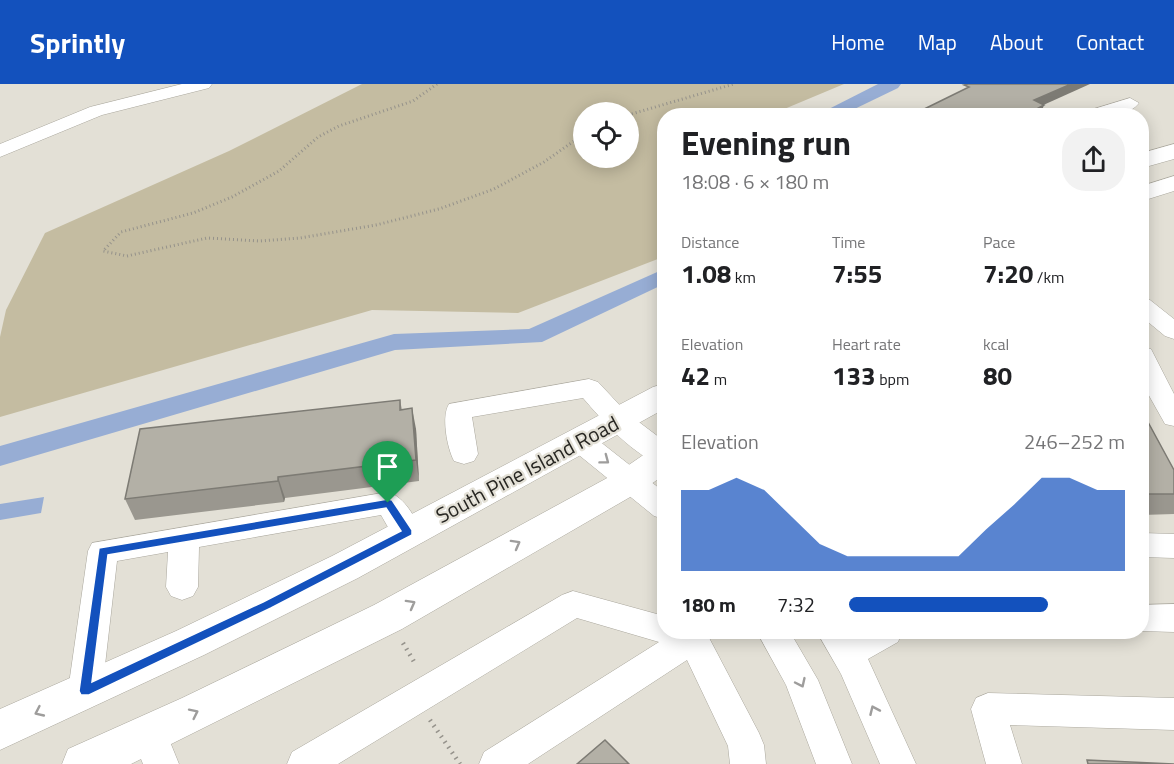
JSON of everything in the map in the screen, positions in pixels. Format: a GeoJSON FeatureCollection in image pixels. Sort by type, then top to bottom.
{"type":"FeatureCollection","features":[{"type":"Feature","properties":{"kind":"main road"},"geometry":{"type":"LineString","coordinates":[[1149,159],[1174,151]]}},
{"type":"Feature","properties":{"kind":"main road"},"geometry":{"type":"LineString","coordinates":[[1149,192],[1174,183]]}},
{"type":"Feature","properties":{"kind":"main road","name":"South Pine Island Road"},"geometry":{"type":"LineString","coordinates":[[0,730],[210,633],[408,532],[657,399]]}},
{"type":"Feature","properties":{"kind":"main road"},"geometry":{"type":"LineString","coordinates":[[84,764],[155,749],[632,480],[657,461]]}},
{"type":"Feature","properties":{"kind":"street"},"geometry":{"type":"LineString","coordinates":[[0,151],[96,111],[203,84]]}},
{"type":"Feature","properties":{"kind":"street"},"geometry":{"type":"LineString","coordinates":[[1115,108],[1130,103]]}},
{"type":"Feature","properties":{"kind":"street"},"geometry":{"type":"LineString","coordinates":[[1149,311],[1174,331]]}},
{"type":"Feature","properties":{"kind":"street"},"geometry":{"type":"LineString","coordinates":[[1149,384],[1174,417]]}},
{"type":"Feature","properties":{"kind":"street"},"geometry":{"type":"LineString","coordinates":[[464,454],[458,410],[589,388],[617,420],[657,451]]}},
{"type":"Feature","properties":{"kind":"street"},"geometry":{"type":"LineString","coordinates":[[579,440],[657,502]]}},
{"type":"Feature","properties":{"kind":"street"},"geometry":{"type":"LineString","coordinates":[[85,691],[103,551],[388,503],[408,532]]}},
{"type":"Feature","properties":{"kind":"street"},"geometry":{"type":"LineString","coordinates":[[182,587],[184,537]]}},
{"type":"Feature","properties":{"kind":"street"},"geometry":{"type":"LineString","coordinates":[[1149,545],[1174,546]]}},
{"type":"Feature","properties":{"kind":"street"},"geometry":{"type":"LineString","coordinates":[[305,764],[431,691],[573,604],[657,628]]}},
{"type":"Feature","properties":{"kind":"street"},"geometry":{"type":"LineString","coordinates":[[1149,618],[1174,618]]}},
{"type":"Feature","properties":{"kind":"street"},"geometry":{"type":"LineString","coordinates":[[497,764],[668,639]]}},
{"type":"Feature","properties":{"kind":"street"},"geometry":{"type":"LineString","coordinates":[[680,639],[746,745],[747,764]]}},
{"type":"Feature","properties":{"kind":"street"},"geometry":{"type":"LineString","coordinates":[[777,639],[801,680],[834,764]]}},
{"type":"Feature","properties":{"kind":"street"},"geometry":{"type":"LineString","coordinates":[[857,639],[840,643],[898,764]]}},
{"type":"Feature","properties":{"kind":"street"},"geometry":{"type":"LineString","coordinates":[[1004,764],[988,709],[1174,714]]}},
{"type":"Feature","properties":{"kind":"path"},"geometry":{"type":"LineString","coordinates":[[437,84],[413,101],[339,126],[318,137],[279,171],[232,197],[193,213],[121,232],[103,251],[127,256],[207,238],[260,241],[300,238],[376,225],[439,209],[495,189],[544,162],[573,142]]}},
{"type":"Feature","properties":{"kind":"path"},"geometry":{"type":"LineString","coordinates":[[639,112],[734,84]]}},
{"type":"Feature","properties":{"kind":"path"},"geometry":{"type":"LineString","coordinates":[[388,616],[431,691],[425,712],[460,764]]}},
{"type":"Feature","properties":{"kind":"shaded area"},"geometry":{"type":"Polygon","coordinates":[[[362,84],[844,84],[787,108],[657,108],[657,259],[518,313],[372,310],[0,417],[0,337],[6,310],[45,233],[229,151],[362,84]]]}},
{"type":"Feature","properties":{"kind":"water"},"geometry":{"type":"Polygon","coordinates":[[[44,497],[41,513],[0,520],[0,504],[44,497]]]}},
{"type":"Feature","properties":{"kind":"building"},"geometry":{"type":"Polygon","coordinates":[[[1071,84],[1034,100],[1044,105],[1039,108],[926,108],[969,87],[964,85],[1071,84]]]}},
{"type":"Feature","properties":{"kind":"building"},"geometry":{"type":"Polygon","coordinates":[[[400,400],[400,410],[412,408],[416,460],[278,477],[278,481],[125,499],[140,429],[400,400]]]}},
{"type":"Feature","properties":{"kind":"building"},"geometry":{"type":"Polygon","coordinates":[[[1149,424],[1174,470],[1174,494],[1149,494],[1149,424]]]}},
{"type":"Feature","properties":{"kind":"building"},"geometry":{"type":"Polygon","coordinates":[[[605,740],[629,764],[577,764],[605,740]]]}},
{"type":"Feature","properties":{"kind":"building"},"geometry":{"type":"Polygon","coordinates":[[[1087,760],[1174,764],[1088,764],[1087,760]]]}},
{"type":"Feature","properties":{"kind":"waterway"},"geometry":{"type":"LineString","coordinates":[[841,108],[892,84]]}},
{"type":"Feature","properties":{"kind":"waterway"},"geometry":{"type":"LineString","coordinates":[[0,456],[394,342],[533,337],[657,279]]}},
{"type":"Feature","properties":{"kind":"route"},"geometry":{"type":"LineString","coordinates":[[388,503],[408,532],[345,567],[190,643],[85,691],[103,551],[388,503]]}}]}
